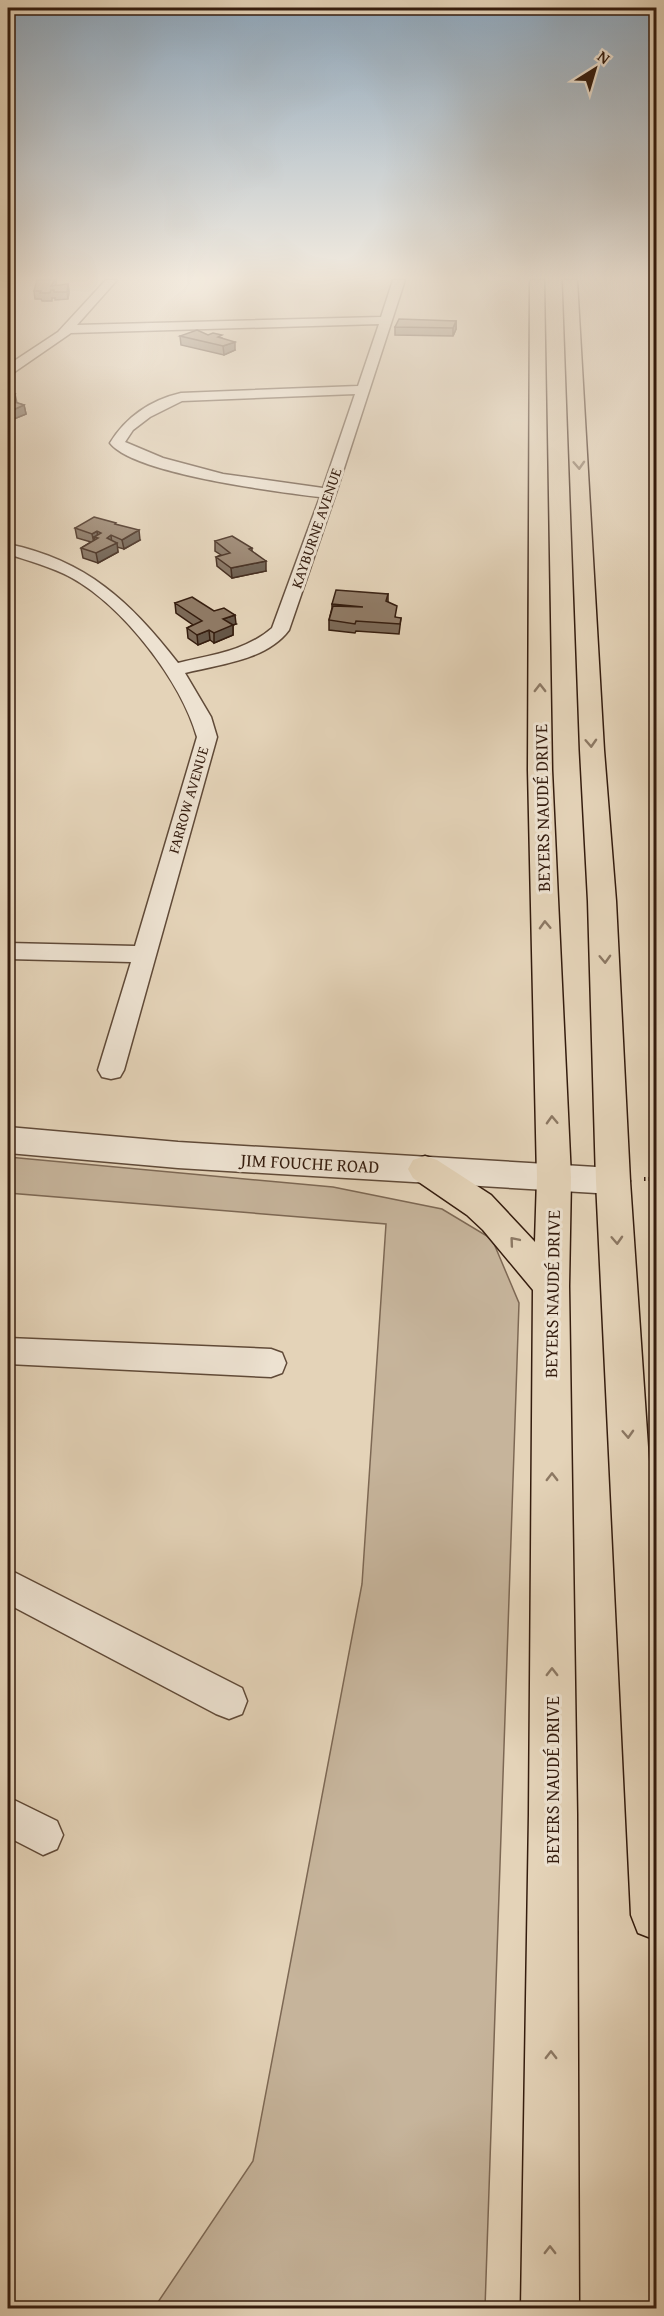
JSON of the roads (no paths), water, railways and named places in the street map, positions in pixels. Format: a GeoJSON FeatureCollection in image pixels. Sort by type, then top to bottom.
{"type":"FeatureCollection","features":[{"type":"Feature","properties":{"kind":"main road","name":"BEYERS NAUDÉ DRIVE"},"geometry":{"type":"LineString","coordinates":[[538,388],[540,770],[554,1178],[551,1286],[553,1814],[550,2308]]}},
{"type":"Feature","properties":{"kind":"main road"},"geometry":{"type":"LineString","coordinates":[[575,388],[592,750],[603,912],[613,1181],[657,1915]]}},
{"type":"Feature","properties":{"kind":"main road"},"geometry":{"type":"LineString","coordinates":[[425,1169],[479,1205],[495,1220],[551,1286]]}},
{"type":"Feature","properties":{"kind":"street","name":"KAYBURNE AVENUE"},"geometry":{"type":"LineString","coordinates":[[173,670],[254,649],[269,643],[280,630],[329,493],[362,390]]}},
{"type":"Feature","properties":{"kind":"street"},"geometry":{"type":"LineString","coordinates":[[329,493],[231,480],[137,455],[119,447],[117,443],[122,434],[149,412],[167,401],[181,397],[362,390]]}},
{"type":"Feature","properties":{"kind":"street","name":"FARROW AVENUE"},"geometry":{"type":"LineString","coordinates":[[8,549],[59,566],[91,583],[113,601],[157,648],[173,670],[199,708],[207,737],[111,1070]]}},
{"type":"Feature","properties":{"kind":"street"},"geometry":{"type":"LineString","coordinates":[[8,951],[144,954]]}},
{"type":"Feature","properties":{"kind":"street","name":"JIM FOUCHE ROAD"},"geometry":{"type":"LineString","coordinates":[[8,1140],[178,1155],[613,1181]]}},
{"type":"Feature","properties":{"kind":"street"},"geometry":{"type":"LineString","coordinates":[[8,1351],[271,1363]]}},
{"type":"Feature","properties":{"kind":"street"},"geometry":{"type":"LineString","coordinates":[[8,1586],[229,1701]]}},
{"type":"Feature","properties":{"kind":"street"},"geometry":{"type":"LineString","coordinates":[[8,1816],[43,1835]]}}]}
